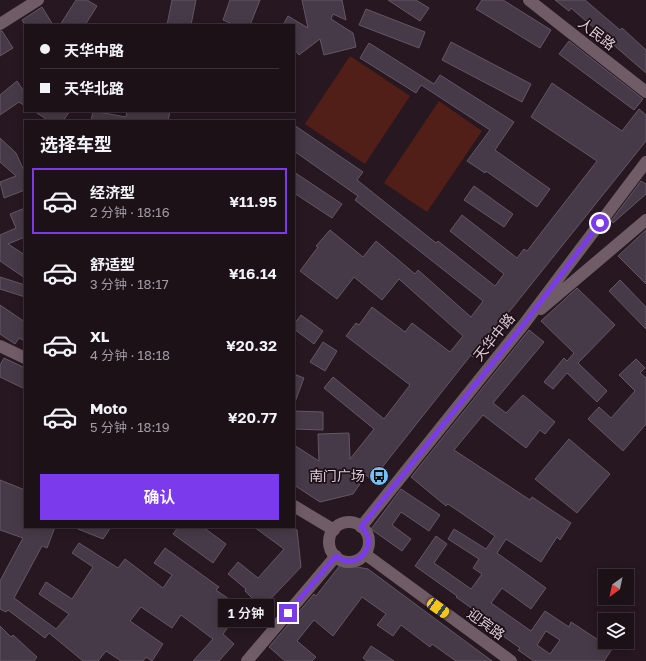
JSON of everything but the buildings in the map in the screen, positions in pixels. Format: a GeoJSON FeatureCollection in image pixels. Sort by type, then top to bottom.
{"type":"FeatureCollection","features":[{"type":"Feature","properties":{"kind":"street"},"geometry":{"type":"LineString","coordinates":[[0,24],[38,0]]}},
{"type":"Feature","properties":{"kind":"street","name":"人民路"},"geometry":{"type":"LineString","coordinates":[[529,0],[646,92]]}},
{"type":"Feature","properties":{"kind":"street","name":"天华中路"},"geometry":{"type":"LineString","coordinates":[[361,527],[524,324],[646,162]]}},
{"type":"Feature","properties":{"kind":"street"},"geometry":{"type":"LineString","coordinates":[[524,324],[646,220]]}},
{"type":"Feature","properties":{"kind":"street"},"geometry":{"type":"LineString","coordinates":[[0,346],[24,358]]}},
{"type":"Feature","properties":{"kind":"street"},"geometry":{"type":"LineString","coordinates":[[295,507],[334,530]]}},
{"type":"Feature","properties":{"kind":"street"},"geometry":{"type":"LineString","coordinates":[[351,522],[361,527],[367,533],[369,539],[369,545],[365,554],[358,560],[352,562],[345,561],[336,556],[331,549],[330,543],[334,530],[344,523],[351,522]]}},
{"type":"Feature","properties":{"kind":"street","name":"迎宾路"},"geometry":{"type":"LineString","coordinates":[[365,554],[511,661]]}},
{"type":"Feature","properties":{"kind":"street"},"geometry":{"type":"LineString","coordinates":[[247,661],[336,556]]}},
{"type":"Feature","properties":{"kind":"shaded area"},"geometry":{"type":"Polygon","coordinates":[[[350,56],[410,96],[365,164],[305,124],[350,56]]]}},
{"type":"Feature","properties":{"kind":"shaded area"},"geometry":{"type":"Polygon","coordinates":[[[439,101],[482,131],[427,212],[384,183],[439,101]]]}},
{"type":"Feature","properties":{"kind":"place","name":"南门广场"},"geometry":{"type":"Point","coordinates":[379,476]}},
{"type":"Feature","properties":{"kind":"route"},"geometry":{"type":"LineString","coordinates":[[288,613],[336,556],[339,559],[352,562],[358,560],[367,551],[369,539],[367,533],[361,527],[524,324],[600,223]]}}]}
